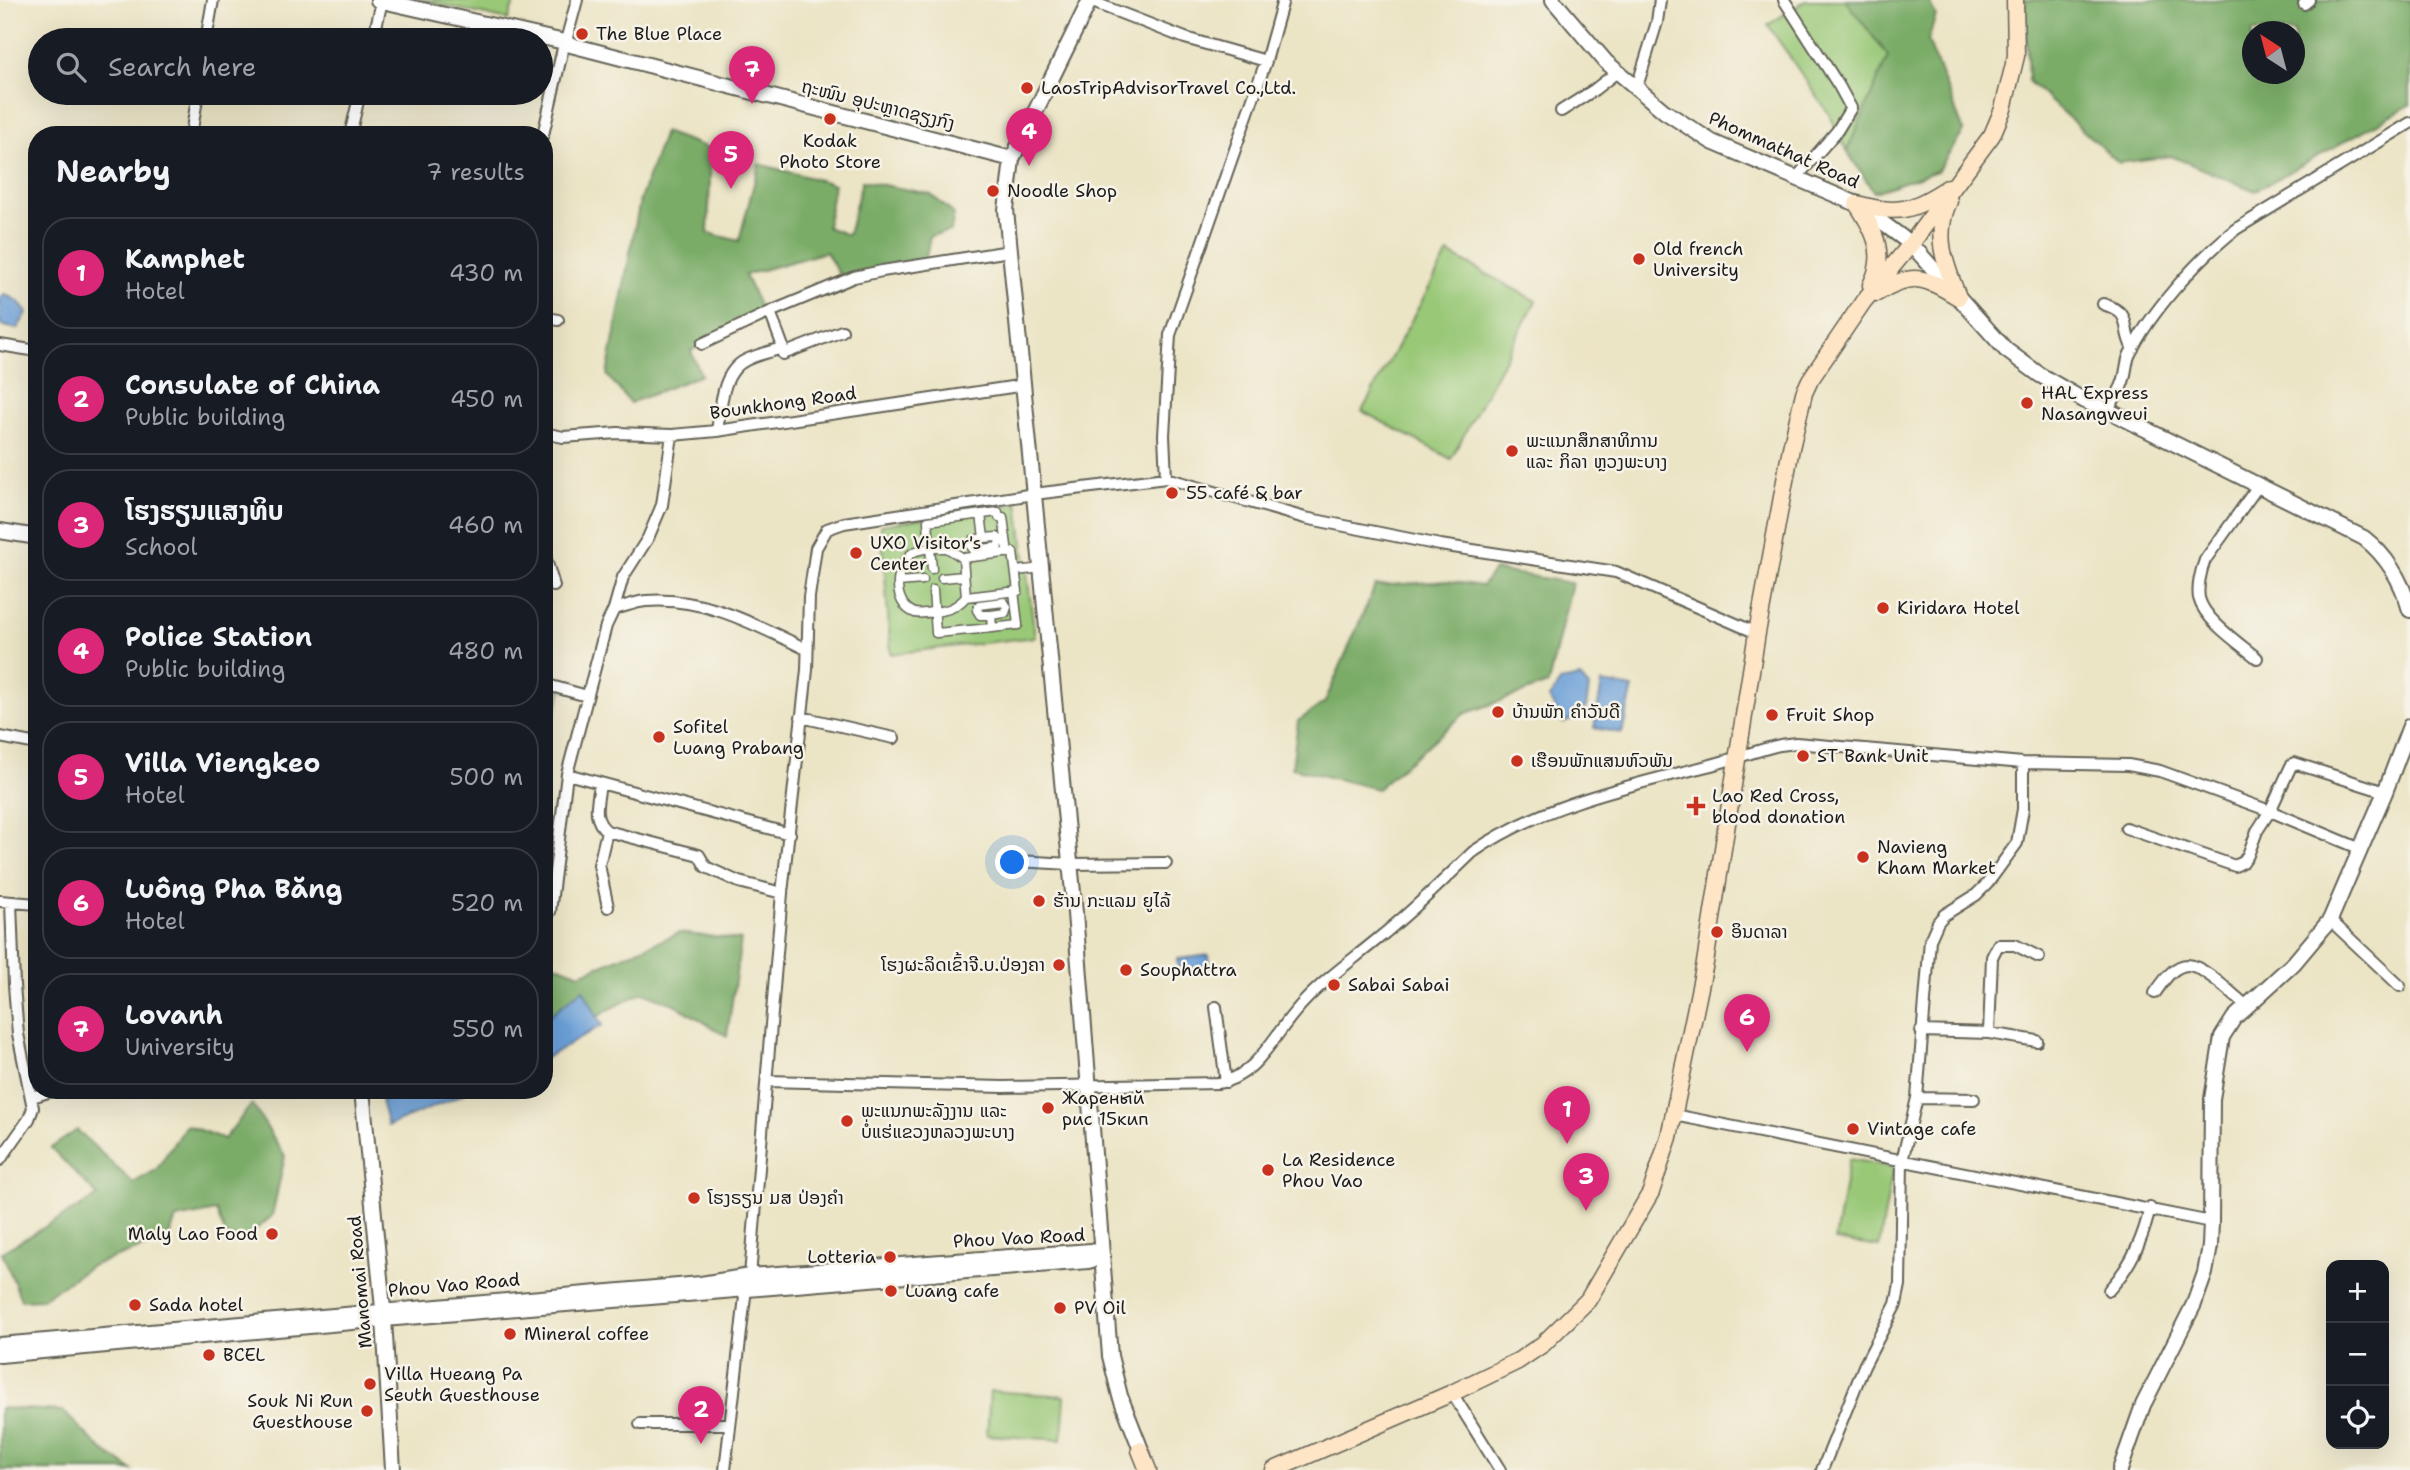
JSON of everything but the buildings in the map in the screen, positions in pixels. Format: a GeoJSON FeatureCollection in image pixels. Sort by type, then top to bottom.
{"type":"FeatureCollection","features":[{"type":"Feature","properties":{"kind":"main road"},"geometry":{"type":"LineString","coordinates":[[1274,1470],[1452,1393],[1518,1361],[1543,1344],[1588,1300],[1651,1192],[1674,1115],[1705,963],[1758,633],[1791,448],[1804,393],[1863,302],[1911,244],[1992,135],[2003,109],[2016,56],[2015,0]]}},
{"type":"Feature","properties":{"kind":"main road"},"geometry":{"type":"LineString","coordinates":[[1857,204],[1882,211],[1906,211],[1959,180]]}},
{"type":"Feature","properties":{"kind":"main road"},"geometry":{"type":"LineString","coordinates":[[1958,297],[1943,259],[1940,232],[1946,207],[1959,180]]}},
{"type":"Feature","properties":{"kind":"main road"},"geometry":{"type":"LineString","coordinates":[[1857,204],[1872,226],[1880,248],[1878,273],[1863,302]]}},
{"type":"Feature","properties":{"kind":"main road"},"geometry":{"type":"LineString","coordinates":[[1863,302],[1891,284],[1908,278],[1931,280],[1958,297]]}},
{"type":"Feature","properties":{"kind":"main road"},"geometry":{"type":"LineString","coordinates":[[1140,1450],[1151,1470]]}},
{"type":"Feature","properties":{"kind":"street"},"geometry":{"type":"LineString","coordinates":[[208,28],[213,0]]}},
{"type":"Feature","properties":{"kind":"street"},"geometry":{"type":"LineString","coordinates":[[375,28],[380,0]]}},
{"type":"Feature","properties":{"kind":"street","name":"ຖະໜົນ ອຸປະຫຼາດຊຽງກົງ"},"geometry":{"type":"LineString","coordinates":[[380,0],[500,28]]}},
{"type":"Feature","properties":{"kind":"street"},"geometry":{"type":"LineString","coordinates":[[553,91],[577,0]]}},
{"type":"Feature","properties":{"kind":"street"},"geometry":{"type":"LineString","coordinates":[[1140,1450],[1120,1396],[1110,1356],[1090,1086],[1083,1039],[1070,864],[1010,251],[1007,193],[1012,159],[1090,0],[1185,38],[1266,61]]}},
{"type":"Feature","properties":{"kind":"street"},"geometry":{"type":"LineString","coordinates":[[1166,478],[1164,435],[1170,335],[1266,61],[1283,0]]}},
{"type":"Feature","properties":{"kind":"street","name":"Phommathat Road"},"geometry":{"type":"LineString","coordinates":[[1553,0],[1617,72],[1664,111],[1712,142],[1857,204],[1911,244],[2006,350],[2040,375],[2085,401],[2364,538],[2403,576],[2410,610]]}},
{"type":"Feature","properties":{"kind":"street"},"geometry":{"type":"LineString","coordinates":[[1636,90],[1657,22],[1660,0]]}},
{"type":"Feature","properties":{"kind":"street"},"geometry":{"type":"LineString","coordinates":[[1784,0],[1851,108],[1837,131],[1797,177]]}},
{"type":"Feature","properties":{"kind":"street","name":"ຖະໜົນ ອຸປະຫຼາດຊຽງກົງ"},"geometry":{"type":"LineString","coordinates":[[553,40],[1012,159]]}},
{"type":"Feature","properties":{"kind":"street"},"geometry":{"type":"LineString","coordinates":[[1561,111],[1617,72]]}},
{"type":"Feature","properties":{"kind":"street"},"geometry":{"type":"LineString","coordinates":[[192,126],[196,105]]}},
{"type":"Feature","properties":{"kind":"street"},"geometry":{"type":"LineString","coordinates":[[352,126],[357,105]]}},
{"type":"Feature","properties":{"kind":"street"},"geometry":{"type":"LineString","coordinates":[[544,126],[550,105]]}},
{"type":"Feature","properties":{"kind":"street"},"geometry":{"type":"LineString","coordinates":[[2107,410],[2123,385],[2128,358],[2168,296],[2224,239],[2410,123]]}},
{"type":"Feature","properties":{"kind":"street"},"geometry":{"type":"LineString","coordinates":[[702,344],[854,277],[1010,251]]}},
{"type":"Feature","properties":{"kind":"street"},"geometry":{"type":"LineString","coordinates":[[2103,304],[2119,309],[2125,318],[2133,349]]}},
{"type":"Feature","properties":{"kind":"street"},"geometry":{"type":"LineString","coordinates":[[770,312],[782,344],[781,352],[787,354],[842,331]]}},
{"type":"Feature","properties":{"kind":"street"},"geometry":{"type":"LineString","coordinates":[[553,319],[558,320]]}},
{"type":"Feature","properties":{"kind":"street"},"geometry":{"type":"LineString","coordinates":[[717,431],[724,387],[733,370],[745,360],[779,349],[782,344]]}},
{"type":"Feature","properties":{"kind":"street"},"geometry":{"type":"LineString","coordinates":[[0,345],[28,350]]}},
{"type":"Feature","properties":{"kind":"street","name":"Bounkhong Road"},"geometry":{"type":"LineString","coordinates":[[553,434],[672,435],[717,431],[1024,385]]}},
{"type":"Feature","properties":{"kind":"street"},"geometry":{"type":"LineString","coordinates":[[553,886],[566,774],[606,626],[614,610],[623,578],[648,538],[662,505],[672,435]]}},
{"type":"Feature","properties":{"kind":"street"},"geometry":{"type":"LineString","coordinates":[[727,1469],[748,1282],[782,893],[807,670],[809,597],[816,548],[827,529],[844,523],[1034,494],[1166,478],[1305,518],[1440,545],[1616,572],[1758,633]]}},
{"type":"Feature","properties":{"kind":"street"},"geometry":{"type":"LineString","coordinates":[[2257,658],[2211,619],[2199,598],[2205,560],[2258,486]]}},
{"type":"Feature","properties":{"kind":"street"},"geometry":{"type":"LineString","coordinates":[[932,569],[928,522],[998,512],[999,517],[1003,517],[1008,553]]}},
{"type":"Feature","properties":{"kind":"street"},"geometry":{"type":"LineString","coordinates":[[981,514],[984,538]]}},
{"type":"Feature","properties":{"kind":"street"},"geometry":{"type":"LineString","coordinates":[[0,531],[28,536]]}},
{"type":"Feature","properties":{"kind":"street"},"geometry":{"type":"LineString","coordinates":[[930,548],[947,548],[962,558],[1013,552],[1018,591],[966,597],[948,611],[916,614],[905,606],[899,594],[898,582],[902,566],[914,552],[930,548]]}},
{"type":"Feature","properties":{"kind":"street"},"geometry":{"type":"LineString","coordinates":[[962,558],[966,597]]}},
{"type":"Feature","properties":{"kind":"street"},"geometry":{"type":"LineString","coordinates":[[1016,571],[1042,568]]}},
{"type":"Feature","properties":{"kind":"street"},"geometry":{"type":"LineString","coordinates":[[942,578],[964,576]]}},
{"type":"Feature","properties":{"kind":"street"},"geometry":{"type":"LineString","coordinates":[[898,582],[923,580]]}},
{"type":"Feature","properties":{"kind":"street"},"geometry":{"type":"LineString","coordinates":[[933,590],[936,633],[1017,625],[1014,591]]}},
{"type":"Feature","properties":{"kind":"street"},"geometry":{"type":"LineString","coordinates":[[614,610],[645,601],[687,603],[736,615],[806,649]]}},
{"type":"Feature","properties":{"kind":"street"},"geometry":{"type":"LineString","coordinates":[[991,615],[992,628]]}},
{"type":"Feature","properties":{"kind":"street"},"geometry":{"type":"LineString","coordinates":[[553,687],[587,696]]}},
{"type":"Feature","properties":{"kind":"street"},"geometry":{"type":"LineString","coordinates":[[801,717],[894,738]]}},
{"type":"Feature","properties":{"kind":"street"},"geometry":{"type":"LineString","coordinates":[[2120,1470],[2143,1405],[2194,1304],[2205,1273],[2210,1246],[2214,1082],[2222,1037],[2234,1018],[2294,963],[2330,920],[2410,726]]}},
{"type":"Feature","properties":{"kind":"street"},"geometry":{"type":"LineString","coordinates":[[0,737],[28,742]]}},
{"type":"Feature","properties":{"kind":"street"},"geometry":{"type":"LineString","coordinates":[[767,1081],[1003,1087],[1226,1082],[1237,1078],[1249,1068],[1295,1012],[1324,982],[1374,943],[1473,852],[1486,844],[1537,817],[1589,798],[1740,758],[1761,749],[1796,743],[2023,763],[2128,765],[2160,771],[2270,811],[2361,849]]}},
{"type":"Feature","properties":{"kind":"street"},"geometry":{"type":"LineString","coordinates":[[1822,1470],[1864,1366],[1896,1304],[1899,1285],[1902,1161],[1917,1098],[1932,932],[1944,915],[1966,903],[1987,884],[2017,843],[2023,809],[2023,763]]}},
{"type":"Feature","properties":{"kind":"street"},"geometry":{"type":"LineString","coordinates":[[2126,828],[2235,866],[2248,855],[2257,831],[2294,763],[2385,792]]}},
{"type":"Feature","properties":{"kind":"street"},"geometry":{"type":"LineString","coordinates":[[566,774],[790,834]]}},
{"type":"Feature","properties":{"kind":"street"},"geometry":{"type":"LineString","coordinates":[[600,783],[597,818],[599,825],[607,831],[699,855],[706,867],[739,882],[782,893]]}},
{"type":"Feature","properties":{"kind":"street"},"geometry":{"type":"LineString","coordinates":[[607,831],[598,865],[608,907]]}},
{"type":"Feature","properties":{"kind":"street"},"geometry":{"type":"LineString","coordinates":[[1018,861],[1070,864],[1166,863]]}},
{"type":"Feature","properties":{"kind":"street"},"geometry":{"type":"LineString","coordinates":[[28,903],[6,902],[18,1034],[28,1079]]}},
{"type":"Feature","properties":{"kind":"street"},"geometry":{"type":"LineString","coordinates":[[2330,920],[2400,986]]}},
{"type":"Feature","properties":{"kind":"street"},"geometry":{"type":"LineString","coordinates":[[1989,1033],[1992,957],[1998,945],[2015,945],[2039,957]]}},
{"type":"Feature","properties":{"kind":"street"},"geometry":{"type":"LineString","coordinates":[[2155,993],[2167,976],[2186,965],[2192,965],[2209,975],[2247,1006]]}},
{"type":"Feature","properties":{"kind":"street"},"geometry":{"type":"LineString","coordinates":[[1216,1007],[1226,1082]]}},
{"type":"Feature","properties":{"kind":"street"},"geometry":{"type":"LineString","coordinates":[[1921,1031],[1989,1033],[2038,1041]]}},
{"type":"Feature","properties":{"kind":"street"},"geometry":{"type":"LineString","coordinates":[[1917,1098],[1974,1099]]}},
{"type":"Feature","properties":{"kind":"street"},"geometry":{"type":"LineString","coordinates":[[0,1160],[29,1119],[33,1108],[32,1099]]}},
{"type":"Feature","properties":{"kind":"street","name":"Manomai Road"},"geometry":{"type":"LineString","coordinates":[[363,1099],[383,1315],[393,1470]]}},
{"type":"Feature","properties":{"kind":"street"},"geometry":{"type":"LineString","coordinates":[[1674,1115],[2211,1222]]}},
{"type":"Feature","properties":{"kind":"street"},"geometry":{"type":"LineString","coordinates":[[2109,1290],[2137,1251],[2150,1208]]}},
{"type":"Feature","properties":{"kind":"street","name":"Phou Vao Road"},"geometry":{"type":"LineString","coordinates":[[0,1356],[701,1284],[1088,1261],[1103,1257]]}},
{"type":"Feature","properties":{"kind":"street","name":"Phou Vao Road"},"geometry":{"type":"LineString","coordinates":[[0,1345],[383,1315]]}},
{"type":"Feature","properties":{"kind":"street"},"geometry":{"type":"LineString","coordinates":[[1452,1393],[1500,1470]]}},
{"type":"Feature","properties":{"kind":"street"},"geometry":{"type":"LineString","coordinates":[[640,1424],[730,1424]]}},
{"type":"Feature","properties":{"kind":"green space"},"geometry":{"type":"Polygon","coordinates":[[[420,0],[511,0],[514,3],[508,20],[420,0]]]}},
{"type":"Feature","properties":{"kind":"green space"},"geometry":{"type":"Polygon","coordinates":[[[1806,0],[1883,0],[1964,131],[1937,171],[1874,192],[1847,151],[1830,116],[1768,25],[1806,0]]]}},
{"type":"Feature","properties":{"kind":"green space"},"geometry":{"type":"Polygon","coordinates":[[[1845,0],[1928,0],[1936,15],[1928,41],[1964,131],[1937,171],[1874,192],[1847,151],[1888,56],[1845,0]]]}},
{"type":"Feature","properties":{"kind":"green space"},"geometry":{"type":"Polygon","coordinates":[[[2025,0],[2410,0],[2410,105],[2255,191],[2171,156],[2119,163],[2028,81],[2025,0]]]}},
{"type":"Feature","properties":{"kind":"green space"},"geometry":{"type":"Polygon","coordinates":[[[664,132],[711,149],[708,233],[739,241],[759,164],[834,184],[827,227],[848,235],[862,181],[930,194],[954,214],[951,231],[930,236],[925,262],[839,275],[826,252],[745,275],[761,310],[691,351],[701,375],[630,403],[607,375],[640,200],[664,132]]]}},
{"type":"Feature","properties":{"kind":"green space"},"geometry":{"type":"Polygon","coordinates":[[[1448,253],[1536,301],[1451,459],[1362,411],[1448,253]]]}},
{"type":"Feature","properties":{"kind":"green space"},"geometry":{"type":"Polygon","coordinates":[[[1018,503],[1035,637],[891,654],[881,525],[1018,503]]]}},
{"type":"Feature","properties":{"kind":"green space"},"geometry":{"type":"Polygon","coordinates":[[[1494,570],[1572,583],[1548,684],[1464,714],[1377,789],[1292,768],[1298,721],[1325,702],[1375,586],[1447,581],[1482,586],[1494,570]]]}},
{"type":"Feature","properties":{"kind":"green space"},"geometry":{"type":"Polygon","coordinates":[[[553,686],[563,689],[553,717],[553,686]]]}},
{"type":"Feature","properties":{"kind":"green space"},"geometry":{"type":"Polygon","coordinates":[[[679,933],[741,940],[727,1036],[674,1004],[643,992],[610,1009],[553,1045],[553,964],[580,974],[679,933]]]}},
{"type":"Feature","properties":{"kind":"green space"},"geometry":{"type":"Polygon","coordinates":[[[252,1104],[285,1156],[272,1216],[245,1239],[226,1236],[216,1211],[176,1219],[168,1239],[91,1266],[42,1299],[21,1300],[2,1252],[98,1196],[51,1148],[77,1130],[133,1183],[156,1170],[186,1125],[224,1139],[252,1104]]]}},
{"type":"Feature","properties":{"kind":"green space"},"geometry":{"type":"Polygon","coordinates":[[[1849,1159],[1893,1167],[1879,1247],[1835,1240],[1849,1159]]]}},
{"type":"Feature","properties":{"kind":"green space"},"geometry":{"type":"Polygon","coordinates":[[[990,1391],[1065,1396],[1062,1440],[987,1435],[990,1391]]]}},
{"type":"Feature","properties":{"kind":"green space"},"geometry":{"type":"Polygon","coordinates":[[[0,1408],[63,1411],[100,1448],[132,1470],[0,1470],[0,1408]]]}},
{"type":"Feature","properties":{"kind":"water"},"geometry":{"type":"Polygon","coordinates":[[[4,294],[18,301],[27,313],[17,329],[0,325],[0,300],[4,294]]]}},
{"type":"Feature","properties":{"kind":"water"},"geometry":{"type":"Polygon","coordinates":[[[1580,677],[1589,687],[1585,715],[1563,723],[1549,698],[1561,681],[1580,677]]]}},
{"type":"Feature","properties":{"kind":"water"},"geometry":{"type":"Polygon","coordinates":[[[1602,683],[1633,688],[1622,733],[1594,728],[1602,683]]]}},
{"type":"Feature","properties":{"kind":"water"},"geometry":{"type":"Polygon","coordinates":[[[1209,955],[1210,966],[1178,969],[1177,959],[1209,955]]]}},
{"type":"Feature","properties":{"kind":"water"},"geometry":{"type":"Polygon","coordinates":[[[583,989],[602,1025],[553,1054],[553,1013],[583,989]]]}},
{"type":"Feature","properties":{"kind":"water"},"geometry":{"type":"Polygon","coordinates":[[[387,1099],[452,1099],[388,1126],[381,1101],[387,1099]]]}},
{"type":"Feature","properties":{"kind":"place","name":"The Blue Place"},"geometry":{"type":"Point","coordinates":[582,34]}},
{"type":"Feature","properties":{"kind":"place","name":"LaosTripAdvisorTravel Co.,Ltd."},"geometry":{"type":"Point","coordinates":[1027,88]}},
{"type":"Feature","properties":{"kind":"place","name":"Lovanh"},"geometry":{"type":"Point","coordinates":[752,104]}},
{"type":"Feature","properties":{"kind":"place","name":"Kodak Photo Store"},"geometry":{"type":"Point","coordinates":[830,119]}},
{"type":"Feature","properties":{"kind":"place","name":"Police Station"},"geometry":{"type":"Point","coordinates":[1029,166]}},
{"type":"Feature","properties":{"kind":"place","name":"Villa Viengkeo"},"geometry":{"type":"Point","coordinates":[731,189]}},
{"type":"Feature","properties":{"kind":"place","name":"Noodle Shop"},"geometry":{"type":"Point","coordinates":[993,191]}},
{"type":"Feature","properties":{"kind":"place","name":"Old french University"},"geometry":{"type":"Point","coordinates":[1639,259]}},
{"type":"Feature","properties":{"kind":"place","name":"HAL Express Nasangweui"},"geometry":{"type":"Point","coordinates":[2027,403]}},
{"type":"Feature","properties":{"kind":"place","name":"ພະແນກສຶກສາທິການ ແລະ ກິລາ ຫຼວງພະບາງ"},"geometry":{"type":"Point","coordinates":[1512,451]}},
{"type":"Feature","properties":{"kind":"place","name":"55 café & bar"},"geometry":{"type":"Point","coordinates":[1172,493]}},
{"type":"Feature","properties":{"kind":"place","name":"UXO Visitor's Center"},"geometry":{"type":"Point","coordinates":[856,553]}},
{"type":"Feature","properties":{"kind":"place","name":"Kiridara Hotel"},"geometry":{"type":"Point","coordinates":[1883,608]}},
{"type":"Feature","properties":{"kind":"place","name":"ບ້ານພັກ ຄໍາວັນດີ"},"geometry":{"type":"Point","coordinates":[1498,712]}},
{"type":"Feature","properties":{"kind":"place","name":"Fruit Shop"},"geometry":{"type":"Point","coordinates":[1772,715]}},
{"type":"Feature","properties":{"kind":"place","name":"Sofitel Luang Prabang"},"geometry":{"type":"Point","coordinates":[659,737]}},
{"type":"Feature","properties":{"kind":"place","name":"ST Bank Unit"},"geometry":{"type":"Point","coordinates":[1803,756]}},
{"type":"Feature","properties":{"kind":"place","name":"ເຮືອນພັກແສນຫົວພັນ"},"geometry":{"type":"Point","coordinates":[1517,761]}},
{"type":"Feature","properties":{"kind":"place","name":"Lao Red Cross, blood donation"},"geometry":{"type":"Point","coordinates":[1696,806]}},
{"type":"Feature","properties":{"kind":"place","name":"Navieng Kham Market"},"geometry":{"type":"Point","coordinates":[1863,857]}},
{"type":"Feature","properties":{"kind":"place","name":"ຮ້ານ ກະແລມ ຍູໄລ້"},"geometry":{"type":"Point","coordinates":[1039,901]}},
{"type":"Feature","properties":{"kind":"place","name":"ອິນດາລາ"},"geometry":{"type":"Point","coordinates":[1717,932]}},
{"type":"Feature","properties":{"kind":"place","name":"ໂຮງຜະລິດເຂົ້າຈີ.ບ.ປ່ອງຄາ"},"geometry":{"type":"Point","coordinates":[1059,965]}},
{"type":"Feature","properties":{"kind":"place","name":"Souphattra"},"geometry":{"type":"Point","coordinates":[1126,970]}},
{"type":"Feature","properties":{"kind":"place","name":"Sabai Sabai"},"geometry":{"type":"Point","coordinates":[1334,985]}},
{"type":"Feature","properties":{"kind":"place","name":"Luông Pha Băng"},"geometry":{"type":"Point","coordinates":[1747,1052]}},
{"type":"Feature","properties":{"kind":"place","name":"Жареный рис 15кип"},"geometry":{"type":"Point","coordinates":[1048,1108]}},
{"type":"Feature","properties":{"kind":"place","name":"ພະແນກພະລັງງານ ແລະ ບໍ່ແຮ່ແຂວງຫລວງພະບາງ"},"geometry":{"type":"Point","coordinates":[847,1121]}},
{"type":"Feature","properties":{"kind":"place","name":"Vintage cafe"},"geometry":{"type":"Point","coordinates":[1853,1129]}},
{"type":"Feature","properties":{"kind":"place","name":"Kamphet"},"geometry":{"type":"Point","coordinates":[1567,1144]}},
{"type":"Feature","properties":{"kind":"place","name":"La Residence Phou Vao"},"geometry":{"type":"Point","coordinates":[1268,1170]}},
{"type":"Feature","properties":{"kind":"place","name":"ໂຮງຣຽນ ມສ ປ່ອງຄຳ"},"geometry":{"type":"Point","coordinates":[694,1198]}},
{"type":"Feature","properties":{"kind":"place","name":"ໂຮງຮຽນແສງທິບ"},"geometry":{"type":"Point","coordinates":[1586,1211]}},
{"type":"Feature","properties":{"kind":"place","name":"Maly Lao Food"},"geometry":{"type":"Point","coordinates":[272,1234]}},
{"type":"Feature","properties":{"kind":"place","name":"Lotteria"},"geometry":{"type":"Point","coordinates":[890,1257]}},
{"type":"Feature","properties":{"kind":"place","name":"Luang cafe"},"geometry":{"type":"Point","coordinates":[891,1291]}},
{"type":"Feature","properties":{"kind":"place","name":"Sada hotel"},"geometry":{"type":"Point","coordinates":[135,1305]}},
{"type":"Feature","properties":{"kind":"place","name":"PV Oil"},"geometry":{"type":"Point","coordinates":[1060,1308]}},
{"type":"Feature","properties":{"kind":"place","name":"Mineral coffee"},"geometry":{"type":"Point","coordinates":[510,1334]}},
{"type":"Feature","properties":{"kind":"place","name":"BCEL"},"geometry":{"type":"Point","coordinates":[209,1355]}},
{"type":"Feature","properties":{"kind":"place","name":"Villa Hueang Pa Seuth Guesthouse"},"geometry":{"type":"Point","coordinates":[370,1384]}},
{"type":"Feature","properties":{"kind":"place","name":"Souk Ni Run Guesthouse"},"geometry":{"type":"Point","coordinates":[367,1411]}},
{"type":"Feature","properties":{"kind":"place","name":"Consulate of China"},"geometry":{"type":"Point","coordinates":[701,1444]}}]}
